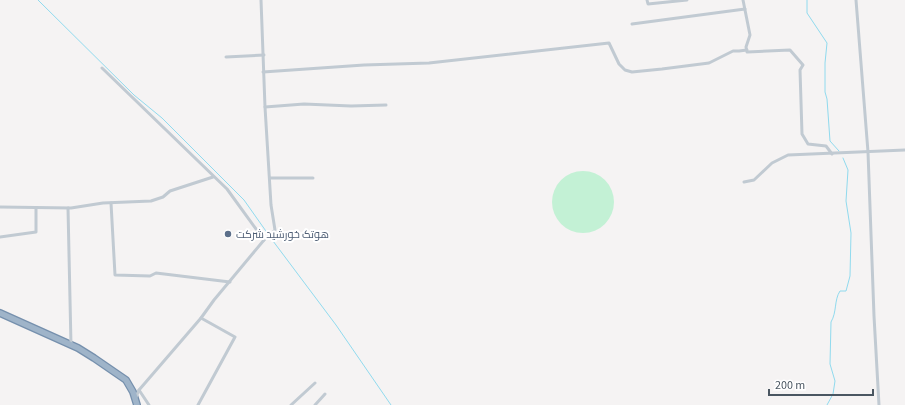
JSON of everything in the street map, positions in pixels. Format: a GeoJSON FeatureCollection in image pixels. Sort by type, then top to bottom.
{"type":"FeatureCollection","features":[{"type":"Feature","properties":{"kind":"highway"},"geometry":{"type":"LineString","coordinates":[[0,313],[71,345],[94,358],[126,380],[137,405]]}},
{"type":"Feature","properties":{"kind":"street"},"geometry":{"type":"LineString","coordinates":[[135,399],[139,390],[201,318],[264,240],[275,230],[272,210],[265,107],[261,0]]}},
{"type":"Feature","properties":{"kind":"street"},"geometry":{"type":"LineString","coordinates":[[647,0],[648,4],[687,0]]}},
{"type":"Feature","properties":{"kind":"street"},"geometry":{"type":"LineString","coordinates":[[743,0],[750,35],[746,47],[747,50]]}},
{"type":"Feature","properties":{"kind":"street"},"geometry":{"type":"LineString","coordinates":[[856,0],[868,152],[879,405]]}},
{"type":"Feature","properties":{"kind":"street"},"geometry":{"type":"LineString","coordinates":[[632,24],[744,9]]}},
{"type":"Feature","properties":{"kind":"street"},"geometry":{"type":"LineString","coordinates":[[264,72],[364,65],[429,63],[609,43],[618,64],[625,70],[632,72],[709,63],[733,51],[739,52],[747,50],[747,52],[790,50],[803,65],[800,70],[802,134],[808,144],[826,146],[832,154]]}},
{"type":"Feature","properties":{"kind":"street"},"geometry":{"type":"LineString","coordinates":[[226,57],[264,55]]}},
{"type":"Feature","properties":{"kind":"street"},"geometry":{"type":"LineString","coordinates":[[102,68],[227,189],[264,240]]}},
{"type":"Feature","properties":{"kind":"street"},"geometry":{"type":"LineString","coordinates":[[265,107],[304,104],[351,106],[386,104]]}},
{"type":"Feature","properties":{"kind":"street"},"geometry":{"type":"LineString","coordinates":[[744,182],[754,180],[772,163],[788,155],[905,150]]}},
{"type":"Feature","properties":{"kind":"street"},"geometry":{"type":"LineString","coordinates":[[0,207],[68,208],[111,203],[151,201],[163,197],[170,191],[213,177]]}},
{"type":"Feature","properties":{"kind":"street"},"geometry":{"type":"LineString","coordinates":[[270,178],[312,178]]}},
{"type":"Feature","properties":{"kind":"street"},"geometry":{"type":"LineString","coordinates":[[111,203],[115,275],[150,276],[156,273],[230,282]]}},
{"type":"Feature","properties":{"kind":"street"},"geometry":{"type":"LineString","coordinates":[[0,237],[36,232],[36,208]]}},
{"type":"Feature","properties":{"kind":"street"},"geometry":{"type":"LineString","coordinates":[[68,208],[71,345]]}},
{"type":"Feature","properties":{"kind":"street"},"geometry":{"type":"LineString","coordinates":[[198,405],[235,336],[201,318]]}},
{"type":"Feature","properties":{"kind":"street"},"geometry":{"type":"LineString","coordinates":[[291,405],[314,383]]}},
{"type":"Feature","properties":{"kind":"street"},"geometry":{"type":"LineString","coordinates":[[139,390],[150,405]]}},
{"type":"Feature","properties":{"kind":"street"},"geometry":{"type":"LineString","coordinates":[[315,405],[325,394]]}},
{"type":"Feature","properties":{"kind":"green space"},"geometry":{"type":"Polygon","coordinates":[[[577,171],[589,171],[605,180],[612,190],[614,202],[612,214],[605,224],[589,233],[577,233],[566,228],[557,219],[552,208],[552,196],[557,185],[566,176],[577,171]]]}},
{"type":"Feature","properties":{"kind":"waterway"},"geometry":{"type":"LineString","coordinates":[[38,0],[134,95],[162,118],[244,200],[268,234]]}},
{"type":"Feature","properties":{"kind":"waterway"},"geometry":{"type":"LineString","coordinates":[[807,0],[807,13],[827,43],[825,92],[827,99],[830,141],[839,151]]}},
{"type":"Feature","properties":{"kind":"waterway"},"geometry":{"type":"LineString","coordinates":[[827,405],[833,394],[835,381],[830,364],[831,322],[838,295],[840,291],[846,291],[850,276],[851,233],[846,201],[848,170],[843,158]]}},
{"type":"Feature","properties":{"kind":"waterway"},"geometry":{"type":"LineString","coordinates":[[270,237],[336,325],[391,405]]}},
{"type":"Feature","properties":{"kind":"place","name":"هوتک خورشید شرکت"},"geometry":{"type":"Point","coordinates":[228,234]}}]}
